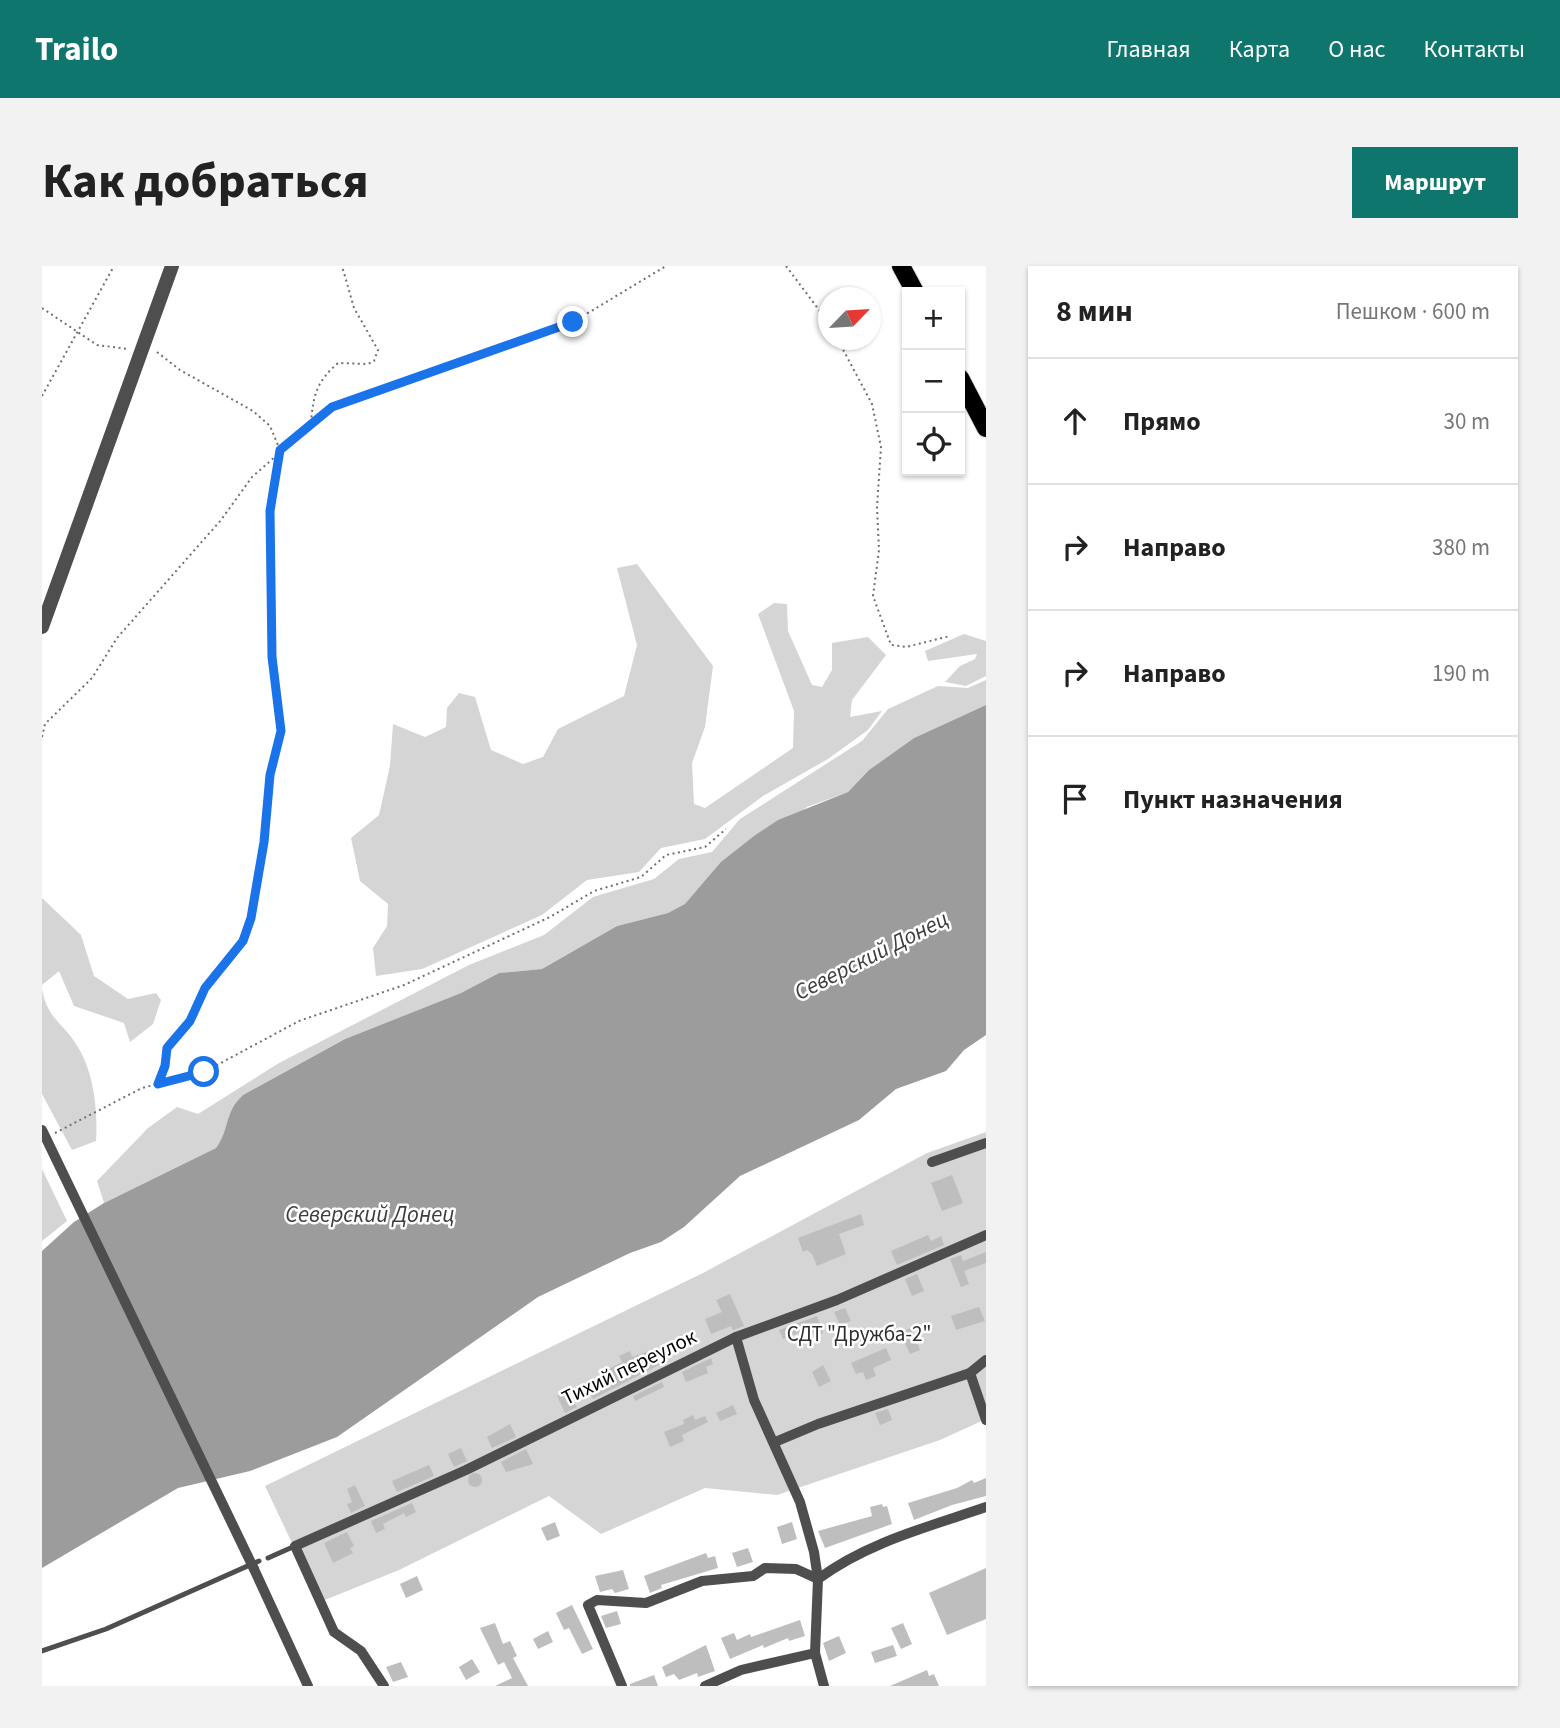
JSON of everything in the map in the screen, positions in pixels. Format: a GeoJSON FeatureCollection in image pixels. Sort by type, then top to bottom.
{"type":"FeatureCollection","features":[{"type":"Feature","properties":{"kind":"highway"},"geometry":{"type":"LineString","coordinates":[[901,266],[912,287]]}},
{"type":"Feature","properties":{"kind":"highway"},"geometry":{"type":"LineString","coordinates":[[965,388],[986,428]]}},
{"type":"Feature","properties":{"kind":"street"},"geometry":{"type":"LineString","coordinates":[[42,626],[172,266]]}},
{"type":"Feature","properties":{"kind":"street"},"geometry":{"type":"LineString","coordinates":[[48,1132],[256,1565],[308,1686]]}},
{"type":"Feature","properties":{"kind":"street"},"geometry":{"type":"LineString","coordinates":[[932,1162],[986,1143]]}},
{"type":"Feature","properties":{"kind":"street","name":"Тихий переулок"},"geometry":{"type":"LineString","coordinates":[[295,1546],[466,1470],[736,1336],[861,1290],[986,1235]]}},
{"type":"Feature","properties":{"kind":"street"},"geometry":{"type":"LineString","coordinates":[[736,1336],[754,1400],[800,1502],[818,1579],[815,1653],[824,1686]]}},
{"type":"Feature","properties":{"kind":"street"},"geometry":{"type":"LineString","coordinates":[[775,1442],[818,1423],[970,1373],[986,1360]]}},
{"type":"Feature","properties":{"kind":"street"},"geometry":{"type":"LineString","coordinates":[[970,1373],[986,1420]]}},
{"type":"Feature","properties":{"kind":"street"},"geometry":{"type":"LineString","coordinates":[[818,1579],[843,1561],[877,1544],[986,1507]]}},
{"type":"Feature","properties":{"kind":"street"},"geometry":{"type":"LineString","coordinates":[[295,1546],[334,1632],[361,1651],[384,1686]]}},
{"type":"Feature","properties":{"kind":"street"},"geometry":{"type":"LineString","coordinates":[[622,1686],[591,1616],[589,1605],[597,1600],[646,1603],[702,1581],[753,1576],[765,1568],[796,1569],[818,1579]]}},
{"type":"Feature","properties":{"kind":"street"},"geometry":{"type":"LineString","coordinates":[[705,1686],[741,1670],[815,1653]]}},
{"type":"Feature","properties":{"kind":"lane"},"geometry":{"type":"LineString","coordinates":[[268,1558],[295,1546]]}},
{"type":"Feature","properties":{"kind":"lane"},"geometry":{"type":"LineString","coordinates":[[42,1651],[106,1629],[256,1565]]}},
{"type":"Feature","properties":{"kind":"path"},"geometry":{"type":"LineString","coordinates":[[42,396],[114,266]]}},
{"type":"Feature","properties":{"kind":"path"},"geometry":{"type":"LineString","coordinates":[[311,424],[315,389],[321,377],[338,363],[368,364],[374,361],[378,350],[354,308],[342,266]]}},
{"type":"Feature","properties":{"kind":"path"},"geometry":{"type":"LineString","coordinates":[[42,737],[45,724],[92,678],[117,638],[221,520],[252,477],[332,407],[573,322],[666,266]]}},
{"type":"Feature","properties":{"kind":"path"},"geometry":{"type":"LineString","coordinates":[[786,266],[818,309]]}},
{"type":"Feature","properties":{"kind":"path"},"geometry":{"type":"LineString","coordinates":[[42,308],[97,345],[154,350],[180,370],[253,411],[270,426],[280,450],[270,511],[272,657],[281,731],[270,775],[264,842],[251,918],[243,941],[205,988],[190,1021],[167,1048],[165,1066],[158,1084]]}},
{"type":"Feature","properties":{"kind":"path"},"geometry":{"type":"LineString","coordinates":[[843,350],[872,404],[881,447],[877,507],[879,550],[873,596],[882,628],[891,645],[906,647],[950,636]]}},
{"type":"Feature","properties":{"kind":"path"},"geometry":{"type":"LineString","coordinates":[[48,1132],[142,1088],[204,1072],[299,1021],[404,985],[550,918],[594,891],[641,877],[666,855],[705,847],[726,830]]}},
{"type":"Feature","properties":{"kind":"green space"},"geometry":{"type":"Polygon","coordinates":[[[637,564],[713,666],[705,727],[692,763],[694,804],[705,808],[793,748],[794,711],[758,614],[774,603],[787,604],[788,631],[812,685],[822,687],[832,670],[832,643],[868,637],[886,655],[852,700],[850,717],[882,711],[868,730],[828,759],[763,796],[705,839],[661,848],[639,872],[587,880],[542,915],[422,969],[376,976],[373,948],[387,926],[388,904],[360,881],[351,838],[379,815],[390,766],[393,724],[425,737],[446,727],[447,708],[459,693],[475,697],[491,750],[523,764],[543,757],[558,729],[624,696],[637,645],[617,568],[637,564]]]}},
{"type":"Feature","properties":{"kind":"green space"},"geometry":{"type":"Polygon","coordinates":[[[964,634],[986,641],[986,676],[966,686],[945,682],[960,666],[975,659],[977,654],[928,661],[925,651],[964,634]]]}},
{"type":"Feature","properties":{"kind":"green space"},"geometry":{"type":"Polygon","coordinates":[[[986,680],[986,705],[914,738],[869,770],[848,792],[807,807],[686,904],[668,913],[617,926],[542,969],[499,973],[461,993],[345,1039],[243,1095],[233,1108],[216,1148],[104,1203],[97,1181],[148,1128],[177,1107],[198,1114],[279,1063],[469,965],[544,935],[593,897],[654,879],[679,859],[712,852],[740,819],[862,741],[888,709],[938,686],[968,688],[986,680]]]}},
{"type":"Feature","properties":{"kind":"green space"},"geometry":{"type":"Polygon","coordinates":[[[42,898],[81,935],[94,976],[128,999],[156,993],[161,1000],[153,1024],[130,1042],[124,1023],[74,1006],[59,971],[42,985],[42,898]]]}},
{"type":"Feature","properties":{"kind":"green space"},"geometry":{"type":"Polygon","coordinates":[[[42,989],[47,1007],[82,1055],[94,1091],[96,1141],[72,1150],[42,1094],[42,989]]]}},
{"type":"Feature","properties":{"kind":"green space","name":"СДТ \"Дружба-2\""},"geometry":{"type":"Polygon","coordinates":[[[986,1132],[986,1419],[940,1440],[777,1495],[705,1488],[601,1534],[549,1496],[399,1570],[320,1602],[265,1486],[703,1273],[927,1153],[986,1132]]]}},
{"type":"Feature","properties":{"kind":"green space"},"geometry":{"type":"Polygon","coordinates":[[[42,1169],[67,1221],[42,1241],[42,1169]]]}},
{"type":"Feature","properties":{"kind":"water","name":"Северский Донец"},"geometry":{"type":"Polygon","coordinates":[[[986,705],[986,1035],[964,1050],[946,1071],[896,1089],[859,1120],[740,1176],[684,1227],[661,1242],[630,1253],[538,1297],[337,1437],[250,1471],[178,1488],[42,1568],[42,1251],[74,1222],[104,1203],[216,1148],[233,1108],[243,1095],[345,1039],[461,993],[499,973],[542,969],[617,926],[668,913],[685,904],[721,862],[778,820],[848,792],[869,770],[914,738],[986,705]]]}},
{"type":"Feature","properties":{"kind":"building"},"geometry":{"type":"Polygon","coordinates":[[[952,1175],[963,1203],[942,1211],[931,1183],[952,1175]]]}},
{"type":"Feature","properties":{"kind":"building"},"geometry":{"type":"Polygon","coordinates":[[[861,1214],[864,1225],[839,1234],[846,1254],[817,1266],[812,1254],[807,1250],[803,1252],[798,1238],[861,1214]]]}},
{"type":"Feature","properties":{"kind":"building"},"geometry":{"type":"Polygon","coordinates":[[[928,1235],[931,1241],[941,1236],[944,1245],[897,1265],[891,1251],[928,1235]]]}},
{"type":"Feature","properties":{"kind":"building"},"geometry":{"type":"Polygon","coordinates":[[[986,1252],[986,1263],[964,1271],[969,1284],[961,1287],[950,1259],[961,1255],[963,1261],[986,1252]]]}},
{"type":"Feature","properties":{"kind":"building"},"geometry":{"type":"Polygon","coordinates":[[[917,1274],[924,1291],[912,1296],[905,1279],[917,1274]]]}},
{"type":"Feature","properties":{"kind":"building"},"geometry":{"type":"Polygon","coordinates":[[[730,1294],[744,1326],[733,1330],[731,1326],[711,1334],[705,1319],[722,1312],[716,1300],[730,1294]]]}},
{"type":"Feature","properties":{"kind":"building"},"geometry":{"type":"Polygon","coordinates":[[[979,1307],[985,1321],[956,1330],[951,1316],[979,1307]]]}},
{"type":"Feature","properties":{"kind":"building"},"geometry":{"type":"Polygon","coordinates":[[[845,1308],[851,1321],[840,1325],[834,1312],[845,1308]]]}},
{"type":"Feature","properties":{"kind":"building"},"geometry":{"type":"Polygon","coordinates":[[[817,1316],[823,1333],[814,1336],[810,1328],[783,1339],[779,1330],[817,1316]]]}},
{"type":"Feature","properties":{"kind":"building"},"geometry":{"type":"Polygon","coordinates":[[[911,1328],[920,1350],[910,1354],[900,1332],[911,1328]]]}},
{"type":"Feature","properties":{"kind":"building"},"geometry":{"type":"Polygon","coordinates":[[[886,1348],[891,1360],[873,1368],[876,1376],[866,1380],[863,1372],[856,1374],[851,1363],[886,1348]]]}},
{"type":"Feature","properties":{"kind":"building"},"geometry":{"type":"Polygon","coordinates":[[[654,1349],[661,1364],[593,1399],[587,1385],[605,1376],[603,1372],[622,1362],[619,1356],[630,1351],[632,1357],[654,1349]]]}},
{"type":"Feature","properties":{"kind":"building"},"geometry":{"type":"Polygon","coordinates":[[[711,1358],[713,1364],[706,1367],[708,1373],[686,1382],[682,1372],[711,1358]]]}},
{"type":"Feature","properties":{"kind":"building"},"geometry":{"type":"Polygon","coordinates":[[[823,1365],[831,1381],[819,1387],[812,1372],[823,1365]]]}},
{"type":"Feature","properties":{"kind":"building"},"geometry":{"type":"Polygon","coordinates":[[[662,1382],[664,1387],[635,1401],[633,1396],[662,1382]]]}},
{"type":"Feature","properties":{"kind":"building"},"geometry":{"type":"Polygon","coordinates":[[[565,1392],[577,1407],[565,1413],[557,1396],[565,1392]]]}},
{"type":"Feature","properties":{"kind":"building"},"geometry":{"type":"Polygon","coordinates":[[[733,1405],[737,1414],[720,1421],[716,1413],[733,1405]]]}},
{"type":"Feature","properties":{"kind":"building"},"geometry":{"type":"Polygon","coordinates":[[[888,1409],[892,1420],[880,1425],[875,1413],[888,1409]]]}},
{"type":"Feature","properties":{"kind":"building"},"geometry":{"type":"Polygon","coordinates":[[[693,1415],[695,1420],[705,1416],[708,1422],[682,1435],[684,1441],[670,1447],[664,1432],[684,1424],[683,1420],[693,1415]]]}},
{"type":"Feature","properties":{"kind":"building"},"geometry":{"type":"Polygon","coordinates":[[[510,1424],[516,1437],[492,1448],[487,1437],[510,1424]]]}},
{"type":"Feature","properties":{"kind":"building"},"geometry":{"type":"Polygon","coordinates":[[[461,1448],[467,1461],[454,1467],[448,1454],[461,1448]]]}},
{"type":"Feature","properties":{"kind":"building"},"geometry":{"type":"Polygon","coordinates":[[[526,1449],[533,1464],[506,1472],[501,1462],[526,1449]]]}},
{"type":"Feature","properties":{"kind":"building"},"geometry":{"type":"Polygon","coordinates":[[[429,1465],[434,1476],[397,1492],[392,1481],[429,1465]]]}},
{"type":"Feature","properties":{"kind":"building"},"geometry":{"type":"Polygon","coordinates":[[[472,1473],[478,1473],[482,1480],[478,1487],[472,1487],[468,1483],[468,1477],[472,1473]]]}},
{"type":"Feature","properties":{"kind":"building"},"geometry":{"type":"Polygon","coordinates":[[[986,1478],[986,1496],[952,1505],[914,1520],[908,1503],[957,1488],[972,1480],[974,1483],[986,1478]]]}},
{"type":"Feature","properties":{"kind":"building"},"geometry":{"type":"Polygon","coordinates":[[[355,1485],[365,1506],[351,1513],[347,1504],[352,1502],[347,1489],[355,1485]]]}},
{"type":"Feature","properties":{"kind":"building"},"geometry":{"type":"Polygon","coordinates":[[[412,1503],[416,1512],[406,1517],[404,1513],[383,1524],[385,1529],[376,1533],[371,1521],[412,1503]]]}},
{"type":"Feature","properties":{"kind":"building"},"geometry":{"type":"Polygon","coordinates":[[[882,1504],[883,1507],[887,1506],[892,1524],[825,1548],[818,1531],[872,1516],[870,1507],[882,1504]]]}},
{"type":"Feature","properties":{"kind":"building"},"geometry":{"type":"Polygon","coordinates":[[[555,1522],[560,1536],[547,1541],[541,1528],[555,1522]]]}},
{"type":"Feature","properties":{"kind":"building"},"geometry":{"type":"Polygon","coordinates":[[[792,1522],[797,1539],[782,1544],[777,1527],[792,1522]]]}},
{"type":"Feature","properties":{"kind":"building"},"geometry":{"type":"Polygon","coordinates":[[[347,1532],[354,1546],[350,1548],[353,1553],[333,1563],[324,1543],[347,1532]]]}},
{"type":"Feature","properties":{"kind":"building"},"geometry":{"type":"Polygon","coordinates":[[[748,1548],[753,1562],[737,1567],[732,1553],[748,1548]]]}},
{"type":"Feature","properties":{"kind":"building"},"geometry":{"type":"Polygon","coordinates":[[[706,1553],[708,1558],[715,1556],[718,1568],[661,1585],[662,1588],[650,1593],[644,1576],[706,1553]]]}},
{"type":"Feature","properties":{"kind":"building"},"geometry":{"type":"Polygon","coordinates":[[[986,1568],[986,1619],[947,1635],[929,1593],[986,1568]]]}},
{"type":"Feature","properties":{"kind":"building"},"geometry":{"type":"Polygon","coordinates":[[[623,1570],[629,1589],[615,1593],[612,1589],[600,1592],[595,1576],[623,1570]]]}},
{"type":"Feature","properties":{"kind":"building"},"geometry":{"type":"Polygon","coordinates":[[[417,1576],[423,1590],[406,1598],[400,1584],[417,1576]]]}},
{"type":"Feature","properties":{"kind":"building"},"geometry":{"type":"Polygon","coordinates":[[[572,1605],[593,1649],[582,1654],[569,1628],[564,1630],[556,1613],[572,1605]]]}},
{"type":"Feature","properties":{"kind":"building"},"geometry":{"type":"Polygon","coordinates":[[[617,1611],[621,1624],[606,1628],[601,1616],[617,1611]]]}},
{"type":"Feature","properties":{"kind":"building"},"geometry":{"type":"Polygon","coordinates":[[[800,1620],[805,1636],[789,1641],[788,1638],[764,1648],[763,1645],[730,1659],[721,1638],[734,1633],[737,1640],[750,1634],[751,1637],[800,1620]]]}},
{"type":"Feature","properties":{"kind":"building"},"geometry":{"type":"Polygon","coordinates":[[[495,1623],[503,1644],[510,1641],[517,1656],[513,1658],[528,1686],[495,1686],[512,1678],[504,1662],[498,1665],[480,1628],[495,1623]]]}},
{"type":"Feature","properties":{"kind":"building"},"geometry":{"type":"Polygon","coordinates":[[[903,1623],[912,1644],[901,1649],[891,1628],[903,1623]]]}},
{"type":"Feature","properties":{"kind":"building"},"geometry":{"type":"Polygon","coordinates":[[[548,1631],[553,1642],[538,1649],[533,1639],[548,1631]]]}},
{"type":"Feature","properties":{"kind":"building"},"geometry":{"type":"Polygon","coordinates":[[[839,1636],[846,1653],[829,1661],[823,1643],[839,1636]]]}},
{"type":"Feature","properties":{"kind":"building"},"geometry":{"type":"Polygon","coordinates":[[[706,1645],[715,1671],[698,1677],[697,1673],[679,1680],[674,1674],[666,1677],[662,1667],[706,1645]]]}},
{"type":"Feature","properties":{"kind":"building"},"geometry":{"type":"Polygon","coordinates":[[[893,1645],[897,1656],[875,1663],[871,1652],[893,1645]]]}},
{"type":"Feature","properties":{"kind":"building"},"geometry":{"type":"Polygon","coordinates":[[[472,1659],[480,1672],[466,1680],[459,1667],[472,1659]]]}},
{"type":"Feature","properties":{"kind":"building"},"geometry":{"type":"Polygon","coordinates":[[[401,1662],[408,1677],[393,1682],[386,1667],[401,1662]]]}},
{"type":"Feature","properties":{"kind":"building"},"geometry":{"type":"Polygon","coordinates":[[[927,1670],[929,1676],[934,1674],[939,1686],[890,1686],[927,1670]]]}},
{"type":"Feature","properties":{"kind":"building"},"geometry":{"type":"Polygon","coordinates":[[[654,1675],[658,1686],[630,1686],[630,1684],[654,1675]]]}},
{"type":"Feature","properties":{"kind":"route"},"geometry":{"type":"LineString","coordinates":[[204,1072],[158,1084],[165,1066],[167,1048],[190,1021],[205,988],[243,941],[251,918],[264,842],[270,775],[281,731],[272,657],[270,511],[280,450],[332,407],[573,322]]}}]}
